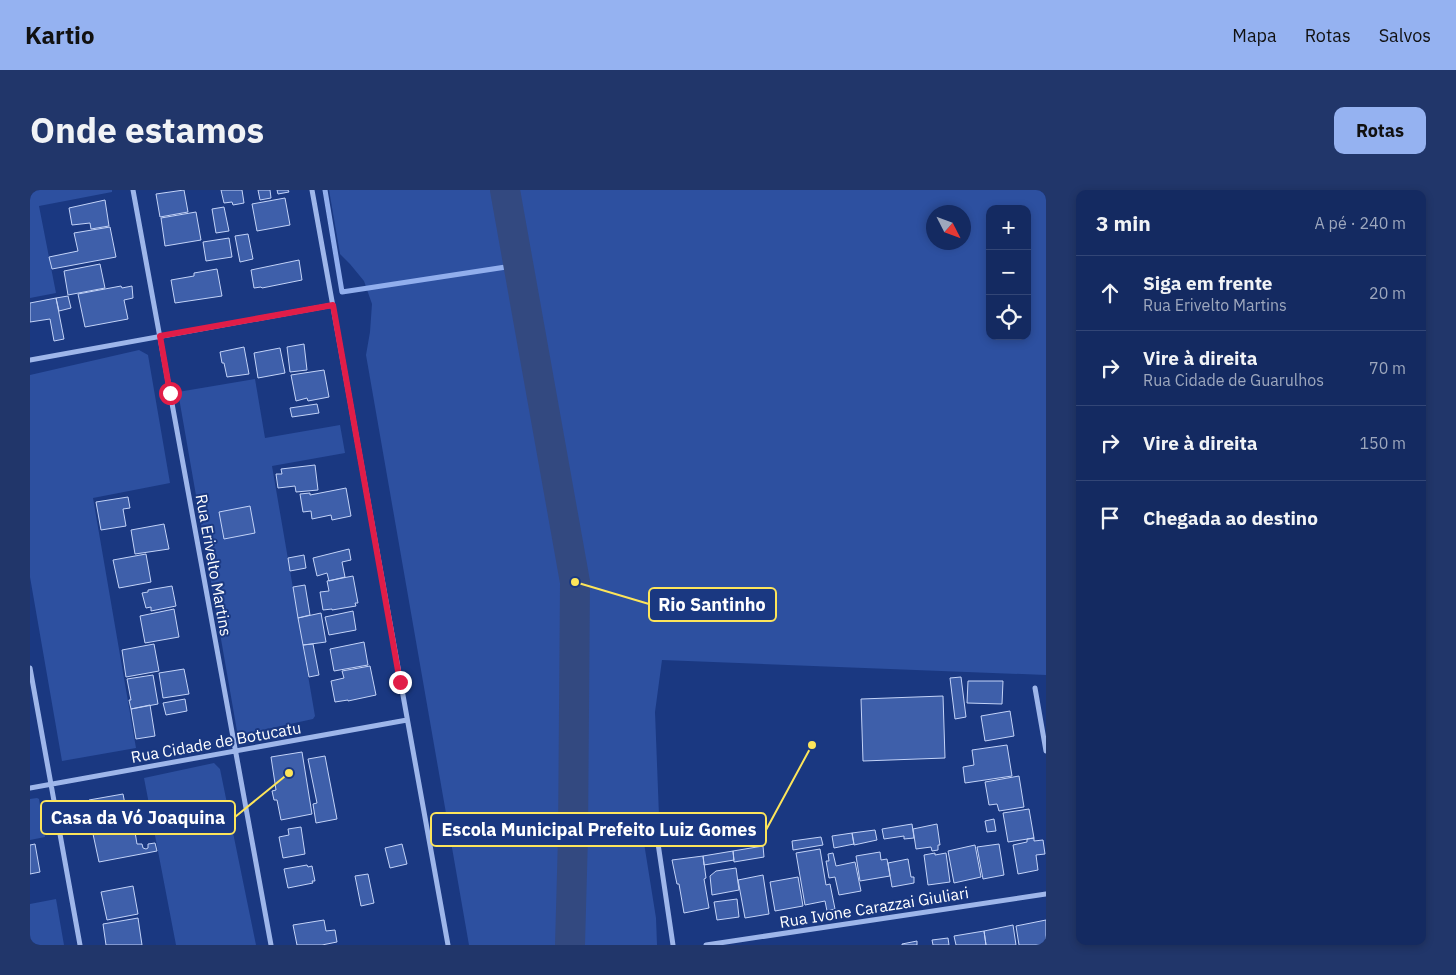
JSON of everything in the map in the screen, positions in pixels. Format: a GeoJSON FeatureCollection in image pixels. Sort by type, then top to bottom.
{"type":"FeatureCollection","features":[{"type":"Feature","properties":{"kind":"street","name":"Rua Erivelto Martins"},"geometry":{"type":"LineString","coordinates":[[133,190],[271,945]]}},
{"type":"Feature","properties":{"kind":"street"},"geometry":{"type":"LineString","coordinates":[[312,190],[448,945]]}},
{"type":"Feature","properties":{"kind":"street"},"geometry":{"type":"LineString","coordinates":[[30,360],[333,305]]}},
{"type":"Feature","properties":{"kind":"street"},"geometry":{"type":"LineString","coordinates":[[30,668],[80,945]]}},
{"type":"Feature","properties":{"kind":"street"},"geometry":{"type":"LineString","coordinates":[[1035,688],[1046,751]]}},
{"type":"Feature","properties":{"kind":"street","name":"Rua Cidade de Botucatu"},"geometry":{"type":"LineString","coordinates":[[30,788],[407,720]]}},
{"type":"Feature","properties":{"kind":"street"},"geometry":{"type":"LineString","coordinates":[[655,823],[673,945]]}},
{"type":"Feature","properties":{"kind":"street","name":"Rua Ivone Carazzai Giuliari"},"geometry":{"type":"LineString","coordinates":[[706,945],[1046,894]]}},
{"type":"Feature","properties":{"kind":"shaded area"},"geometry":{"type":"Polygon","coordinates":[[[30,190],[112,190],[112,192],[39,206],[56,293],[30,298],[30,190]]]}},
{"type":"Feature","properties":{"kind":"shaded area"},"geometry":{"type":"Polygon","coordinates":[[[329,190],[1046,190],[1046,675],[662,660],[655,712],[659,816],[640,818],[656,918],[657,945],[469,945],[366,355],[372,304],[364,281],[340,254],[329,190]]]}},
{"type":"Feature","properties":{"kind":"shaded area"},"geometry":{"type":"Polygon","coordinates":[[[139,350],[148,355],[170,483],[93,498],[136,748],[62,761],[30,577],[30,375],[139,350]]]}},
{"type":"Feature","properties":{"kind":"shaded area"},"geometry":{"type":"Polygon","coordinates":[[[255,379],[265,438],[340,425],[345,453],[272,466],[315,716],[313,719],[243,734],[237,731],[178,392],[255,379]]]}},
{"type":"Feature","properties":{"kind":"shaded area"},"geometry":{"type":"Polygon","coordinates":[[[214,763],[220,769],[256,945],[176,945],[144,778],[214,763]]]}},
{"type":"Feature","properties":{"kind":"shaded area"},"geometry":{"type":"Polygon","coordinates":[[[30,799],[39,799],[45,837],[30,840],[30,799]]]}},
{"type":"Feature","properties":{"kind":"shaded area"},"geometry":{"type":"Polygon","coordinates":[[[56,899],[64,945],[30,945],[30,904],[56,899]]]}},
{"type":"Feature","properties":{"kind":"building"},"geometry":{"type":"Polygon","coordinates":[[[184,190],[188,212],[160,217],[156,194],[184,190]]]}},
{"type":"Feature","properties":{"kind":"building"},"geometry":{"type":"Polygon","coordinates":[[[221,190],[242,190],[244,203],[233,205],[232,202],[224,203],[221,190]]]}},
{"type":"Feature","properties":{"kind":"building"},"geometry":{"type":"Polygon","coordinates":[[[258,190],[270,190],[271,198],[260,200],[258,190]]]}},
{"type":"Feature","properties":{"kind":"building"},"geometry":{"type":"Polygon","coordinates":[[[277,190],[288,190],[289,192],[278,194],[277,190]]]}},
{"type":"Feature","properties":{"kind":"building"},"geometry":{"type":"Polygon","coordinates":[[[285,198],[290,225],[257,231],[252,204],[285,198]]]}},
{"type":"Feature","properties":{"kind":"building"},"geometry":{"type":"Polygon","coordinates":[[[105,200],[109,226],[91,229],[90,223],[72,225],[69,208],[105,200]]]}},
{"type":"Feature","properties":{"kind":"building"},"geometry":{"type":"Polygon","coordinates":[[[224,207],[229,231],[216,233],[212,209],[224,207]]]}},
{"type":"Feature","properties":{"kind":"building"},"geometry":{"type":"Polygon","coordinates":[[[196,212],[201,240],[165,246],[161,218],[196,212]]]}},
{"type":"Feature","properties":{"kind":"building"},"geometry":{"type":"Polygon","coordinates":[[[110,227],[116,257],[52,269],[49,257],[78,251],[74,233],[110,227]]]}},
{"type":"Feature","properties":{"kind":"building"},"geometry":{"type":"Polygon","coordinates":[[[248,234],[253,259],[240,262],[235,236],[248,234]]]}},
{"type":"Feature","properties":{"kind":"building"},"geometry":{"type":"Polygon","coordinates":[[[229,238],[232,257],[206,261],[203,242],[229,238]]]}},
{"type":"Feature","properties":{"kind":"building"},"geometry":{"type":"Polygon","coordinates":[[[299,260],[302,280],[254,288],[251,270],[299,260]]]}},
{"type":"Feature","properties":{"kind":"building"},"geometry":{"type":"Polygon","coordinates":[[[100,264],[105,288],[68,295],[64,271],[100,264]]]}},
{"type":"Feature","properties":{"kind":"building"},"geometry":{"type":"Polygon","coordinates":[[[217,269],[222,296],[175,303],[171,280],[217,269]]]}},
{"type":"Feature","properties":{"kind":"building"},"geometry":{"type":"Polygon","coordinates":[[[121,286],[122,288],[132,286],[133,298],[124,300],[128,319],[85,327],[78,294],[121,286]]]}},
{"type":"Feature","properties":{"kind":"building"},"geometry":{"type":"Polygon","coordinates":[[[68,296],[71,308],[59,311],[56,298],[68,296]]]}},
{"type":"Feature","properties":{"kind":"building"},"geometry":{"type":"Polygon","coordinates":[[[56,298],[64,339],[54,341],[50,319],[30,322],[30,303],[56,298]]]}},
{"type":"Feature","properties":{"kind":"building"},"geometry":{"type":"Polygon","coordinates":[[[304,344],[307,370],[290,372],[287,347],[304,344]]]}},
{"type":"Feature","properties":{"kind":"building"},"geometry":{"type":"Polygon","coordinates":[[[244,347],[249,374],[227,377],[220,352],[244,347]]]}},
{"type":"Feature","properties":{"kind":"building"},"geometry":{"type":"Polygon","coordinates":[[[280,348],[285,373],[258,378],[254,353],[280,348]]]}},
{"type":"Feature","properties":{"kind":"building"},"geometry":{"type":"Polygon","coordinates":[[[324,370],[329,397],[308,401],[307,398],[296,401],[291,375],[324,370]]]}},
{"type":"Feature","properties":{"kind":"building"},"geometry":{"type":"Polygon","coordinates":[[[317,404],[319,413],[292,417],[290,408],[317,404]]]}},
{"type":"Feature","properties":{"kind":"building"},"geometry":{"type":"Polygon","coordinates":[[[315,465],[318,490],[296,492],[295,486],[278,488],[276,474],[282,474],[281,469],[315,465]]]}},
{"type":"Feature","properties":{"kind":"building"},"geometry":{"type":"Polygon","coordinates":[[[346,488],[351,516],[332,520],[331,515],[312,519],[311,511],[303,512],[300,494],[310,493],[310,495],[346,488]]]}},
{"type":"Feature","properties":{"kind":"building"},"geometry":{"type":"Polygon","coordinates":[[[128,497],[130,508],[123,509],[126,526],[101,530],[96,502],[128,497]]]}},
{"type":"Feature","properties":{"kind":"building"},"geometry":{"type":"Polygon","coordinates":[[[250,506],[255,533],[224,539],[219,512],[250,506]]]}},
{"type":"Feature","properties":{"kind":"building"},"geometry":{"type":"Polygon","coordinates":[[[164,524],[169,549],[135,554],[131,530],[164,524]]]}},
{"type":"Feature","properties":{"kind":"building"},"geometry":{"type":"Polygon","coordinates":[[[349,549],[351,560],[342,562],[345,577],[329,581],[327,573],[317,576],[313,558],[349,549]]]}},
{"type":"Feature","properties":{"kind":"building"},"geometry":{"type":"Polygon","coordinates":[[[146,554],[151,582],[119,588],[113,560],[146,554]]]}},
{"type":"Feature","properties":{"kind":"building"},"geometry":{"type":"Polygon","coordinates":[[[304,555],[306,568],[290,571],[288,558],[304,555]]]}},
{"type":"Feature","properties":{"kind":"building"},"geometry":{"type":"Polygon","coordinates":[[[353,576],[358,603],[355,603],[356,606],[323,610],[320,592],[329,591],[327,581],[353,576]]]}},
{"type":"Feature","properties":{"kind":"building"},"geometry":{"type":"Polygon","coordinates":[[[305,585],[310,615],[298,618],[293,587],[305,585]]]}},
{"type":"Feature","properties":{"kind":"building"},"geometry":{"type":"Polygon","coordinates":[[[172,586],[176,606],[151,611],[151,607],[146,608],[142,593],[148,592],[148,590],[172,586]]]}},
{"type":"Feature","properties":{"kind":"building"},"geometry":{"type":"Polygon","coordinates":[[[174,609],[179,637],[145,643],[140,616],[174,609]]]}},
{"type":"Feature","properties":{"kind":"building"},"geometry":{"type":"Polygon","coordinates":[[[353,611],[356,630],[329,635],[325,617],[353,611]]]}},
{"type":"Feature","properties":{"kind":"building"},"geometry":{"type":"Polygon","coordinates":[[[321,613],[326,642],[303,645],[298,618],[321,613]]]}},
{"type":"Feature","properties":{"kind":"building"},"geometry":{"type":"Polygon","coordinates":[[[364,642],[368,665],[334,671],[330,649],[364,642]]]}},
{"type":"Feature","properties":{"kind":"building"},"geometry":{"type":"Polygon","coordinates":[[[154,644],[159,671],[126,677],[122,650],[154,644]]]}},
{"type":"Feature","properties":{"kind":"building"},"geometry":{"type":"Polygon","coordinates":[[[313,644],[319,675],[309,677],[303,645],[313,644]]]}},
{"type":"Feature","properties":{"kind":"building"},"geometry":{"type":"Polygon","coordinates":[[[370,666],[376,695],[335,702],[331,681],[344,678],[342,671],[370,666]]]}},
{"type":"Feature","properties":{"kind":"building"},"geometry":{"type":"Polygon","coordinates":[[[184,669],[189,694],[163,698],[159,673],[184,669]]]}},
{"type":"Feature","properties":{"kind":"building"},"geometry":{"type":"Polygon","coordinates":[[[153,675],[158,704],[131,709],[127,679],[153,675]]]}},
{"type":"Feature","properties":{"kind":"building"},"geometry":{"type":"Polygon","coordinates":[[[961,677],[966,717],[955,719],[950,678],[961,677]]]}},
{"type":"Feature","properties":{"kind":"building"},"geometry":{"type":"Polygon","coordinates":[[[968,681],[1003,681],[1002,704],[967,703],[968,681]]]}},
{"type":"Feature","properties":{"kind":"building"},"geometry":{"type":"Polygon","coordinates":[[[943,696],[945,758],[863,761],[861,699],[943,696]]]}},
{"type":"Feature","properties":{"kind":"building"},"geometry":{"type":"Polygon","coordinates":[[[185,699],[187,711],[166,715],[163,703],[185,699]]]}},
{"type":"Feature","properties":{"kind":"building"},"geometry":{"type":"Polygon","coordinates":[[[150,705],[155,736],[136,739],[131,709],[150,705]]]}},
{"type":"Feature","properties":{"kind":"building"},"geometry":{"type":"Polygon","coordinates":[[[1010,711],[1014,736],[985,741],[981,716],[1010,711]]]}},
{"type":"Feature","properties":{"kind":"building"},"geometry":{"type":"Polygon","coordinates":[[[1007,745],[1012,776],[965,783],[963,767],[974,765],[972,750],[1007,745]]]}},
{"type":"Feature","properties":{"kind":"building"},"geometry":{"type":"Polygon","coordinates":[[[302,752],[312,814],[281,820],[277,800],[274,800],[272,791],[276,790],[271,757],[302,752]]]}},
{"type":"Feature","properties":{"kind":"building"},"geometry":{"type":"Polygon","coordinates":[[[325,756],[337,819],[316,823],[313,804],[317,803],[308,759],[325,756]]]}},
{"type":"Feature","properties":{"kind":"building"},"geometry":{"type":"Polygon","coordinates":[[[1019,776],[1024,807],[999,811],[997,804],[989,805],[985,782],[1019,776]]]}},
{"type":"Feature","properties":{"kind":"building"},"geometry":{"type":"Polygon","coordinates":[[[123,794],[129,825],[95,832],[89,800],[123,794]]]}},
{"type":"Feature","properties":{"kind":"building"},"geometry":{"type":"Polygon","coordinates":[[[1029,809],[1034,838],[1008,842],[1003,813],[1029,809]]]}},
{"type":"Feature","properties":{"kind":"building"},"geometry":{"type":"Polygon","coordinates":[[[994,819],[996,831],[987,832],[985,821],[994,819]]]}},
{"type":"Feature","properties":{"kind":"building"},"geometry":{"type":"Polygon","coordinates":[[[912,824],[914,838],[904,839],[904,836],[884,839],[882,829],[912,824]]]}},
{"type":"Feature","properties":{"kind":"building"},"geometry":{"type":"Polygon","coordinates":[[[937,824],[940,845],[938,845],[938,850],[932,851],[931,847],[916,849],[913,829],[937,824]]]}},
{"type":"Feature","properties":{"kind":"building"},"geometry":{"type":"Polygon","coordinates":[[[134,826],[137,844],[142,844],[143,848],[146,849],[148,844],[155,843],[157,851],[99,862],[93,834],[134,826]]]}},
{"type":"Feature","properties":{"kind":"building"},"geometry":{"type":"Polygon","coordinates":[[[301,827],[305,854],[283,858],[279,837],[289,835],[288,829],[301,827]]]}},
{"type":"Feature","properties":{"kind":"building"},"geometry":{"type":"Polygon","coordinates":[[[875,830],[877,840],[854,845],[852,833],[875,830]]]}},
{"type":"Feature","properties":{"kind":"building"},"geometry":{"type":"Polygon","coordinates":[[[852,833],[854,844],[834,848],[832,836],[852,833]]]}},
{"type":"Feature","properties":{"kind":"building"},"geometry":{"type":"Polygon","coordinates":[[[821,837],[823,845],[793,850],[792,841],[821,837]]]}},
{"type":"Feature","properties":{"kind":"building"},"geometry":{"type":"Polygon","coordinates":[[[1034,838],[1034,841],[1043,840],[1045,854],[1036,855],[1038,870],[1018,874],[1013,845],[1027,842],[1027,839],[1034,838]]]}},
{"type":"Feature","properties":{"kind":"building"},"geometry":{"type":"Polygon","coordinates":[[[35,844],[40,872],[30,874],[30,845],[35,844]]]}},
{"type":"Feature","properties":{"kind":"building"},"geometry":{"type":"Polygon","coordinates":[[[402,844],[407,864],[390,868],[385,848],[402,844]]]}},
{"type":"Feature","properties":{"kind":"building"},"geometry":{"type":"Polygon","coordinates":[[[999,844],[1004,875],[983,879],[977,847],[999,844]]]}},
{"type":"Feature","properties":{"kind":"building"},"geometry":{"type":"Polygon","coordinates":[[[975,845],[981,877],[954,883],[948,851],[975,845]]]}},
{"type":"Feature","properties":{"kind":"building"},"geometry":{"type":"Polygon","coordinates":[[[763,846],[764,857],[734,862],[733,851],[763,846]]]}},
{"type":"Feature","properties":{"kind":"building"},"geometry":{"type":"Polygon","coordinates":[[[820,849],[826,885],[830,884],[835,909],[827,911],[825,901],[805,905],[796,853],[820,849]]]}},
{"type":"Feature","properties":{"kind":"building"},"geometry":{"type":"Polygon","coordinates":[[[733,851],[734,860],[704,865],[703,856],[733,851]]]}},
{"type":"Feature","properties":{"kind":"building"},"geometry":{"type":"Polygon","coordinates":[[[880,852],[881,860],[887,859],[890,876],[860,881],[856,856],[880,852]]]}},
{"type":"Feature","properties":{"kind":"building"},"geometry":{"type":"Polygon","coordinates":[[[833,853],[836,866],[855,862],[861,891],[839,895],[835,877],[829,878],[826,861],[829,861],[828,854],[833,853]]]}},
{"type":"Feature","properties":{"kind":"building"},"geometry":{"type":"Polygon","coordinates":[[[935,853],[935,855],[946,853],[950,882],[928,885],[924,855],[935,853]]]}},
{"type":"Feature","properties":{"kind":"building"},"geometry":{"type":"Polygon","coordinates":[[[703,856],[706,878],[704,879],[709,908],[684,913],[679,884],[677,884],[672,860],[703,856]]]}},
{"type":"Feature","properties":{"kind":"building"},"geometry":{"type":"Polygon","coordinates":[[[908,859],[914,883],[892,887],[888,863],[908,859]]]}},
{"type":"Feature","properties":{"kind":"building"},"geometry":{"type":"Polygon","coordinates":[[[307,865],[308,867],[312,866],[315,881],[288,888],[284,869],[307,865]]]}},
{"type":"Feature","properties":{"kind":"building"},"geometry":{"type":"Polygon","coordinates":[[[736,868],[739,890],[712,895],[710,876],[716,871],[736,868]]]}},
{"type":"Feature","properties":{"kind":"building"},"geometry":{"type":"Polygon","coordinates":[[[368,874],[374,903],[361,906],[355,876],[368,874]]]}},
{"type":"Feature","properties":{"kind":"building"},"geometry":{"type":"Polygon","coordinates":[[[763,875],[769,914],[745,918],[738,880],[763,875]]]}},
{"type":"Feature","properties":{"kind":"building"},"geometry":{"type":"Polygon","coordinates":[[[798,877],[803,906],[775,911],[770,882],[798,877]]]}},
{"type":"Feature","properties":{"kind":"building"},"geometry":{"type":"Polygon","coordinates":[[[133,886],[138,914],[107,920],[101,892],[133,886]]]}},
{"type":"Feature","properties":{"kind":"building"},"geometry":{"type":"Polygon","coordinates":[[[737,899],[739,917],[717,920],[714,902],[737,899]]]}},
{"type":"Feature","properties":{"kind":"building"},"geometry":{"type":"Polygon","coordinates":[[[138,918],[142,945],[106,945],[103,924],[138,918]]]}},
{"type":"Feature","properties":{"kind":"building"},"geometry":{"type":"Polygon","coordinates":[[[324,920],[326,931],[335,930],[337,942],[322,945],[297,945],[293,925],[324,920]]]}},
{"type":"Feature","properties":{"kind":"building"},"geometry":{"type":"Polygon","coordinates":[[[1046,920],[1046,945],[1019,945],[1016,926],[1046,920]]]}},
{"type":"Feature","properties":{"kind":"building"},"geometry":{"type":"Polygon","coordinates":[[[1013,925],[1016,945],[986,945],[984,931],[1013,925]]]}},
{"type":"Feature","properties":{"kind":"building"},"geometry":{"type":"Polygon","coordinates":[[[984,931],[986,945],[956,945],[954,936],[984,931]]]}},
{"type":"Feature","properties":{"kind":"building"},"geometry":{"type":"Polygon","coordinates":[[[948,938],[949,945],[933,945],[932,940],[948,938]]]}},
{"type":"Feature","properties":{"kind":"building"},"geometry":{"type":"Polygon","coordinates":[[[917,941],[917,945],[902,945],[902,944],[917,941]]]}},
{"type":"Feature","properties":{"kind":"waterway"},"geometry":{"type":"LineString","coordinates":[[325,190],[342,292],[519,265]]}},
{"type":"Feature","properties":{"kind":"waterway"},"geometry":{"type":"LineString","coordinates":[[505,190],[575,582],[573,837],[570,945]]}},
{"type":"Feature","properties":{"kind":"place","name":"Rio Santinho"},"geometry":{"type":"Point","coordinates":[575,582]}},
{"type":"Feature","properties":{"kind":"place","name":"Escola Municipal Prefeito Luiz Gomes"},"geometry":{"type":"Point","coordinates":[812,745]}},
{"type":"Feature","properties":{"kind":"place","name":"Casa da Vó Joaquina"},"geometry":{"type":"Point","coordinates":[289,773]}},
{"type":"Feature","properties":{"kind":"route"},"geometry":{"type":"LineString","coordinates":[[170,393],[160,336],[333,305],[400,682]]}}]}
